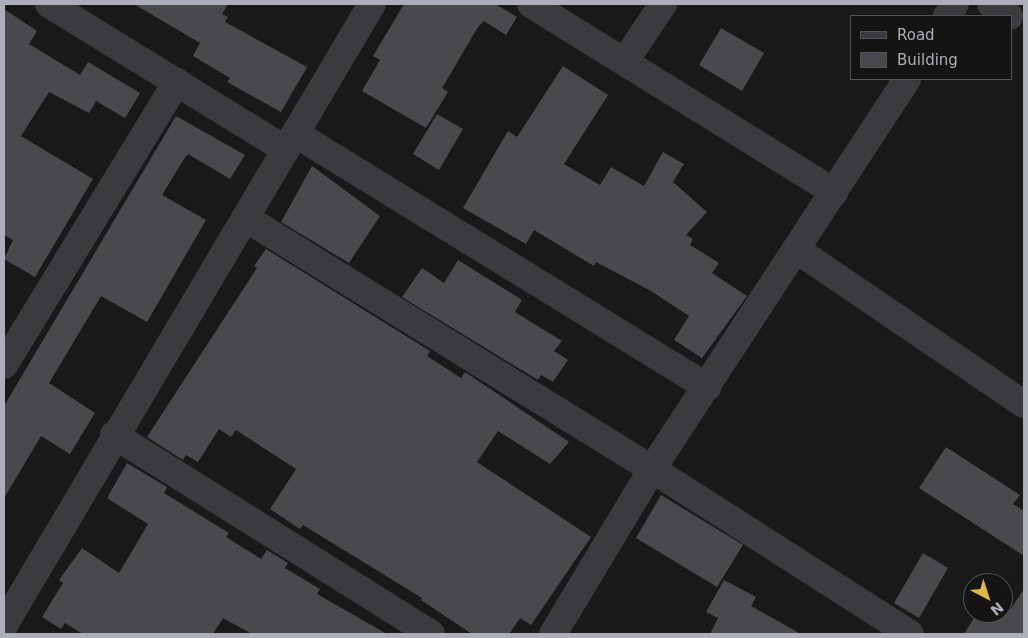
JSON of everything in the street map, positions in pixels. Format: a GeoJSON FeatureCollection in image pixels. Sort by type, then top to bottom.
{"type":"FeatureCollection","features":[{"type":"Feature","properties":{"kind":"street"},"geometry":{"type":"LineString","coordinates":[[49,4],[177,82],[291,142],[707,387]]}},
{"type":"Feature","properties":{"kind":"street"},"geometry":{"type":"LineString","coordinates":[[4,625],[114,435],[247,219],[372,4]]}},
{"type":"Feature","properties":{"kind":"street"},"geometry":{"type":"LineString","coordinates":[[531,4],[834,192]]}},
{"type":"Feature","properties":{"kind":"street"},"geometry":{"type":"LineString","coordinates":[[625,61],[663,4]]}},
{"type":"Feature","properties":{"kind":"street"},"geometry":{"type":"LineString","coordinates":[[948,15],[955,4]]}},
{"type":"Feature","properties":{"kind":"street"},"geometry":{"type":"LineString","coordinates":[[992,4],[1007,15]]}},
{"type":"Feature","properties":{"kind":"street"},"geometry":{"type":"LineString","coordinates":[[1013,19],[1024,27]]}},
{"type":"Feature","properties":{"kind":"street"},"geometry":{"type":"LineString","coordinates":[[553,634],[652,468],[797,250],[906,80]]}},
{"type":"Feature","properties":{"kind":"street"},"geometry":{"type":"LineString","coordinates":[[4,365],[177,82]]}},
{"type":"Feature","properties":{"kind":"street"},"geometry":{"type":"LineString","coordinates":[[247,219],[652,468],[910,634]]}},
{"type":"Feature","properties":{"kind":"street"},"geometry":{"type":"LineString","coordinates":[[797,250],[1024,404]]}},
{"type":"Feature","properties":{"kind":"street"},"geometry":{"type":"LineString","coordinates":[[114,435],[431,634]]}},
{"type":"Feature","properties":{"kind":"building"},"geometry":{"type":"Polygon","coordinates":[[[134,4],[228,4],[222,14],[228,17],[225,22],[307,67],[281,112],[227,82],[230,78],[193,56],[200,43],[134,4]]]}},
{"type":"Feature","properties":{"kind":"building"},"geometry":{"type":"Polygon","coordinates":[[[404,4],[495,4],[517,17],[506,35],[484,21],[478,27],[442,88],[448,92],[426,128],[362,91],[380,60],[373,56],[404,4]]]}},
{"type":"Feature","properties":{"kind":"building"},"geometry":{"type":"Polygon","coordinates":[[[4,9],[37,31],[29,44],[80,75],[88,62],[140,93],[125,118],[96,101],[89,113],[49,92],[21,136],[93,179],[35,277],[4,259],[13,240],[4,235],[4,9]]]}},
{"type":"Feature","properties":{"kind":"building"},"geometry":{"type":"Polygon","coordinates":[[[721,28],[764,53],[742,91],[699,65],[721,28]]]}},
{"type":"Feature","properties":{"kind":"building"},"geometry":{"type":"Polygon","coordinates":[[[563,66],[608,95],[564,164],[600,185],[611,167],[644,186],[663,152],[684,164],[673,182],[707,212],[686,235],[693,239],[690,245],[719,263],[712,273],[747,296],[702,358],[674,340],[689,316],[651,291],[596,262],[594,266],[534,230],[526,244],[463,208],[508,131],[517,137],[563,66]]]}},
{"type":"Feature","properties":{"kind":"building"},"geometry":{"type":"Polygon","coordinates":[[[437,114],[463,129],[439,170],[413,154],[437,114]]]}},
{"type":"Feature","properties":{"kind":"building"},"geometry":{"type":"Polygon","coordinates":[[[176,116],[245,155],[230,179],[188,154],[184,159],[162,195],[206,220],[147,322],[101,296],[49,383],[95,413],[70,454],[41,436],[4,498],[4,406],[176,116]]]}},
{"type":"Feature","properties":{"kind":"building"},"geometry":{"type":"Polygon","coordinates":[[[312,166],[380,216],[349,263],[281,222],[312,166]]]}},
{"type":"Feature","properties":{"kind":"building"},"geometry":{"type":"Polygon","coordinates":[[[266,249],[430,351],[427,356],[461,378],[465,372],[569,442],[550,464],[498,431],[477,462],[591,537],[531,625],[520,618],[509,634],[472,634],[421,600],[422,598],[303,525],[300,529],[270,509],[296,469],[236,430],[231,437],[219,429],[198,462],[186,455],[183,460],[147,437],[257,268],[254,266],[266,249]]]}},
{"type":"Feature","properties":{"kind":"building"},"geometry":{"type":"Polygon","coordinates":[[[458,260],[522,300],[515,312],[562,341],[554,351],[568,360],[553,382],[541,375],[538,380],[402,297],[422,268],[444,283],[458,260]]]}},
{"type":"Feature","properties":{"kind":"building"},"geometry":{"type":"Polygon","coordinates":[[[946,447],[1020,495],[1013,504],[1024,511],[1024,556],[919,488],[946,447]]]}},
{"type":"Feature","properties":{"kind":"building"},"geometry":{"type":"Polygon","coordinates":[[[127,463],[167,487],[164,493],[229,533],[226,537],[261,559],[267,550],[288,563],[285,568],[320,589],[317,594],[387,634],[252,634],[223,618],[213,634],[83,634],[65,623],[61,629],[42,617],[63,583],[59,580],[82,548],[119,573],[148,524],[107,498],[127,463]]]}},
{"type":"Feature","properties":{"kind":"building"},"geometry":{"type":"Polygon","coordinates":[[[661,495],[743,545],[717,587],[636,538],[661,495]]]}},
{"type":"Feature","properties":{"kind":"building"},"geometry":{"type":"Polygon","coordinates":[[[923,553],[948,568],[919,618],[894,603],[923,553]]]}},
{"type":"Feature","properties":{"kind":"building"},"geometry":{"type":"Polygon","coordinates":[[[724,580],[756,597],[751,606],[801,634],[710,634],[718,618],[706,612],[724,580]]]}},
{"type":"Feature","properties":{"kind":"building"},"geometry":{"type":"Polygon","coordinates":[[[1024,589],[1024,634],[964,634],[971,623],[1013,623],[1013,606],[1024,589]]]}}]}
